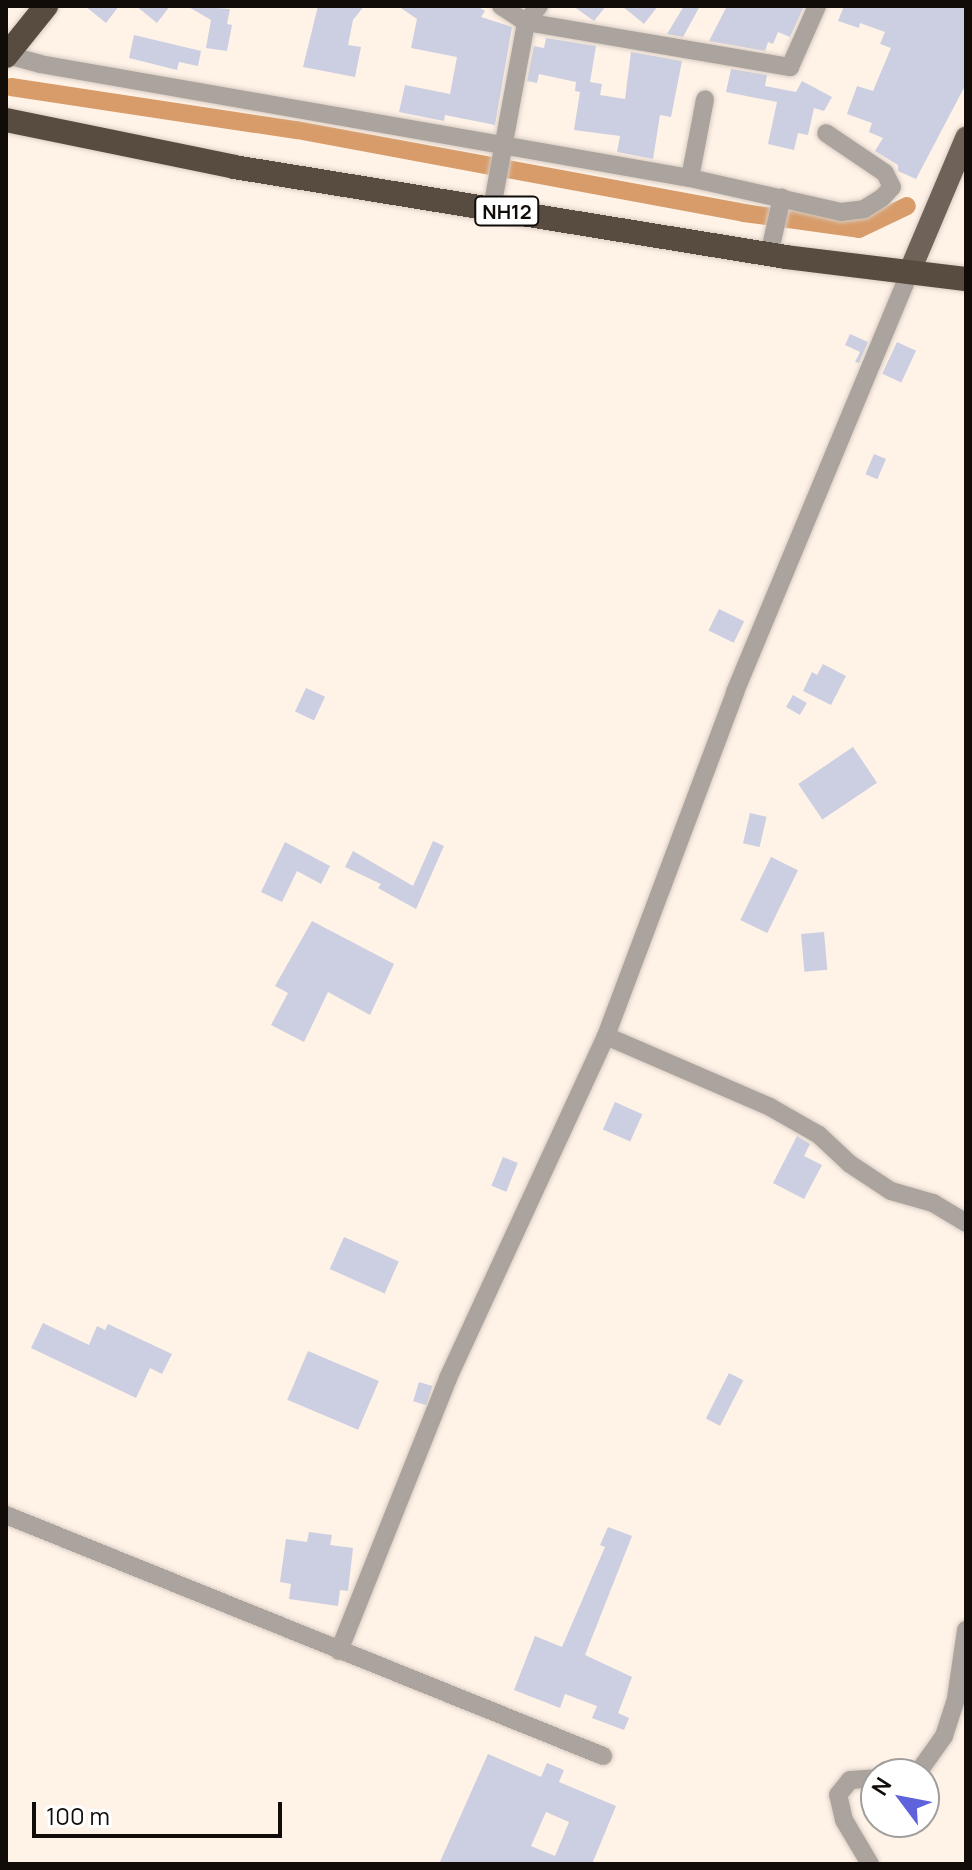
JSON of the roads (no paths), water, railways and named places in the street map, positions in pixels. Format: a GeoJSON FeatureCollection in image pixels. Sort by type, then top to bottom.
{"type":"FeatureCollection","features":[{"type":"Feature","properties":{"kind":"highway"},"geometry":{"type":"LineString","coordinates":[[6,55],[46,6]]}},
{"type":"Feature","properties":{"kind":"highway","name":"NH12"},"geometry":{"type":"LineString","coordinates":[[6,120],[234,167],[492,208],[771,244],[909,273],[966,279]]}},
{"type":"Feature","properties":{"kind":"highway"},"geometry":{"type":"LineString","coordinates":[[6,138],[50,128]]}},
{"type":"Feature","properties":{"kind":"main road"},"geometry":{"type":"LineString","coordinates":[[909,273],[966,138]]}},
{"type":"Feature","properties":{"kind":"street"},"geometry":{"type":"LineString","coordinates":[[501,6],[526,22],[790,67],[817,6]]}},
{"type":"Feature","properties":{"kind":"street"},"geometry":{"type":"LineString","coordinates":[[492,208],[526,22],[539,6]]}},
{"type":"Feature","properties":{"kind":"street"},"geometry":{"type":"LineString","coordinates":[[6,55],[504,149],[690,178],[780,204],[841,212],[864,209],[892,187],[885,173],[826,133]]}},
{"type":"Feature","properties":{"kind":"street"},"geometry":{"type":"LineString","coordinates":[[690,178],[705,99]]}},
{"type":"Feature","properties":{"kind":"street"},"geometry":{"type":"LineString","coordinates":[[771,244],[780,204]]}},
{"type":"Feature","properties":{"kind":"street"},"geometry":{"type":"LineString","coordinates":[[339,1651],[448,1378],[606,1036],[735,692],[909,273]]}},
{"type":"Feature","properties":{"kind":"street"},"geometry":{"type":"LineString","coordinates":[[606,1036],[770,1107],[819,1135],[850,1164],[891,1191],[933,1203],[966,1223]]}},
{"type":"Feature","properties":{"kind":"street"},"geometry":{"type":"LineString","coordinates":[[6,1515],[603,1756]]}},
{"type":"Feature","properties":{"kind":"street"},"geometry":{"type":"LineString","coordinates":[[928,1758],[944,1736],[956,1698],[966,1630]]}},
{"type":"Feature","properties":{"kind":"street"},"geometry":{"type":"LineString","coordinates":[[860,1779],[850,1780],[838,1795],[844,1820],[870,1864]]}},
{"type":"Feature","properties":{"kind":"waterway"},"geometry":{"type":"LineString","coordinates":[[11,87],[297,130],[744,213],[859,229],[907,206]]}}]}
